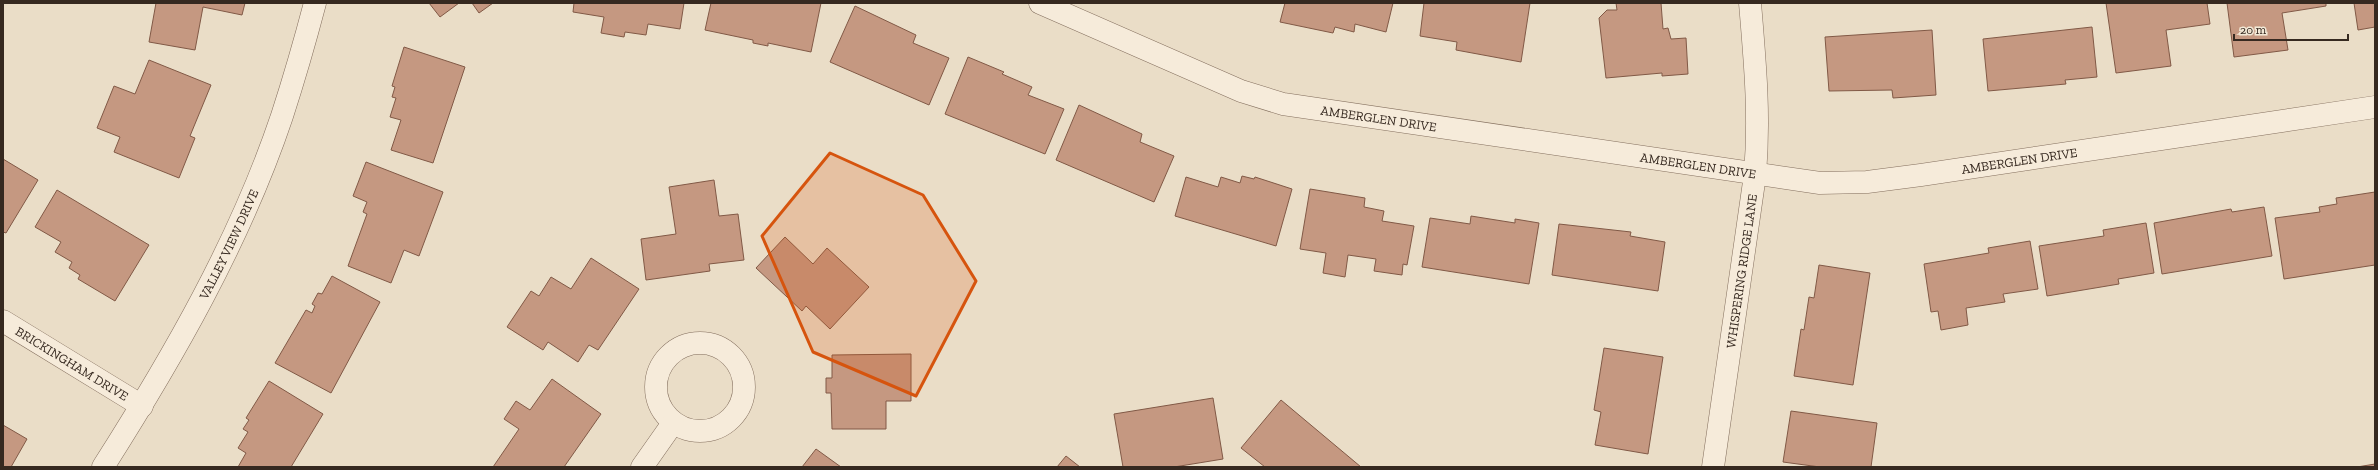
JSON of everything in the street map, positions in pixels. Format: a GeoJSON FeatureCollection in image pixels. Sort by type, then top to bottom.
{"type":"FeatureCollection","features":[{"type":"Feature","properties":{"kind":"street","name":"VALLEY VIEW DRIVE"},"geometry":{"type":"LineString","coordinates":[[103,467],[142,406],[197,308],[229,245],[259,176],[282,117],[315,3]]}},
{"type":"Feature","properties":{"kind":"street","name":"AMBERGLEN DRIVE"},"geometry":{"type":"LineString","coordinates":[[1040,3],[1241,91],[1283,104],[1596,149],[1820,184],[1867,182],[2375,107]]}},
{"type":"Feature","properties":{"kind":"street","name":"WHISPERING RIDGE LANE"},"geometry":{"type":"LineString","coordinates":[[1713,467],[1755,175],[1758,124],[1750,3]]}},
{"type":"Feature","properties":{"kind":"street","name":"BRICKINGHAM DRIVE"},"geometry":{"type":"LineString","coordinates":[[3,321],[142,406]]}},
{"type":"Feature","properties":{"kind":"street"},"geometry":{"type":"LineString","coordinates":[[642,467],[673,423]]}},
{"type":"Feature","properties":{"kind":"highlighted area"},"geometry":{"type":"Polygon","coordinates":[[[830,153],[923,195],[976,281],[916,396],[813,352],[762,236],[830,153]]]}},
{"type":"Feature","properties":{"kind":"building"},"geometry":{"type":"Polygon","coordinates":[[[156,3],[245,3],[242,15],[203,7],[195,50],[149,42],[156,3]]]}},
{"type":"Feature","properties":{"kind":"building"},"geometry":{"type":"Polygon","coordinates":[[[429,3],[459,3],[440,17],[429,3]]]}},
{"type":"Feature","properties":{"kind":"building"},"geometry":{"type":"Polygon","coordinates":[[[472,3],[493,3],[479,13],[472,3]]]}},
{"type":"Feature","properties":{"kind":"building"},"geometry":{"type":"Polygon","coordinates":[[[574,3],[684,3],[680,29],[648,24],[646,35],[625,32],[624,37],[601,33],[604,17],[573,12],[574,3]]]}},
{"type":"Feature","properties":{"kind":"building"},"geometry":{"type":"Polygon","coordinates":[[[711,3],[821,3],[811,52],[768,43],[768,46],[753,43],[753,40],[705,30],[711,3]]]}},
{"type":"Feature","properties":{"kind":"building"},"geometry":{"type":"Polygon","coordinates":[[[1285,3],[1393,3],[1386,32],[1355,24],[1354,32],[1335,27],[1333,33],[1280,22],[1285,3]]]}},
{"type":"Feature","properties":{"kind":"building"},"geometry":{"type":"Polygon","coordinates":[[[1424,3],[1530,3],[1521,62],[1456,50],[1457,42],[1420,36],[1424,3]]]}},
{"type":"Feature","properties":{"kind":"building"},"geometry":{"type":"Polygon","coordinates":[[[1616,3],[1661,3],[1663,29],[1668,28],[1671,39],[1686,38],[1688,74],[1662,76],[1662,73],[1606,78],[1599,18],[1607,10],[1617,10],[1616,3]]]}},
{"type":"Feature","properties":{"kind":"building"},"geometry":{"type":"Polygon","coordinates":[[[2106,3],[2207,3],[2210,24],[2166,30],[2171,66],[2116,73],[2106,3]]]}},
{"type":"Feature","properties":{"kind":"building"},"geometry":{"type":"Polygon","coordinates":[[[2227,3],[2326,3],[2326,6],[2282,13],[2288,50],[2234,57],[2227,3]]]}},
{"type":"Feature","properties":{"kind":"building"},"geometry":{"type":"Polygon","coordinates":[[[2354,3],[2375,3],[2375,27],[2358,30],[2354,3]]]}},
{"type":"Feature","properties":{"kind":"building"},"geometry":{"type":"Polygon","coordinates":[[[855,6],[916,35],[913,43],[949,58],[929,105],[830,62],[855,6]]]}},
{"type":"Feature","properties":{"kind":"building"},"geometry":{"type":"Polygon","coordinates":[[[2092,27],[2097,77],[2065,80],[2066,84],[1988,91],[1983,39],[2092,27]]]}},
{"type":"Feature","properties":{"kind":"building"},"geometry":{"type":"Polygon","coordinates":[[[1932,30],[1936,95],[1893,98],[1892,90],[1829,91],[1825,37],[1932,30]]]}},
{"type":"Feature","properties":{"kind":"building"},"geometry":{"type":"Polygon","coordinates":[[[404,47],[465,67],[433,163],[391,150],[401,120],[390,117],[396,98],[392,97],[395,87],[392,86],[404,47]]]}},
{"type":"Feature","properties":{"kind":"building"},"geometry":{"type":"Polygon","coordinates":[[[968,57],[1004,72],[1002,74],[1032,87],[1028,95],[1064,109],[1045,154],[945,114],[968,57]]]}},
{"type":"Feature","properties":{"kind":"building"},"geometry":{"type":"Polygon","coordinates":[[[149,60],[211,85],[190,136],[195,138],[179,178],[114,152],[120,137],[97,128],[114,86],[135,94],[149,60]]]}},
{"type":"Feature","properties":{"kind":"building"},"geometry":{"type":"Polygon","coordinates":[[[1079,105],[1142,134],[1140,142],[1174,156],[1154,202],[1056,160],[1079,105]]]}},
{"type":"Feature","properties":{"kind":"building"},"geometry":{"type":"Polygon","coordinates":[[[3,159],[38,180],[6,233],[3,232],[3,159]]]}},
{"type":"Feature","properties":{"kind":"building"},"geometry":{"type":"Polygon","coordinates":[[[366,162],[443,192],[419,256],[404,250],[391,283],[348,266],[367,214],[363,212],[367,202],[353,196],[366,162]]]}},
{"type":"Feature","properties":{"kind":"building"},"geometry":{"type":"Polygon","coordinates":[[[1242,176],[1254,179],[1255,177],[1292,189],[1276,246],[1175,216],[1186,177],[1218,187],[1221,177],[1240,183],[1242,176]]]}},
{"type":"Feature","properties":{"kind":"building"},"geometry":{"type":"Polygon","coordinates":[[[714,180],[719,216],[738,214],[744,260],[709,264],[710,271],[646,280],[641,239],[676,234],[669,187],[714,180]]]}},
{"type":"Feature","properties":{"kind":"building"},"geometry":{"type":"Polygon","coordinates":[[[1310,189],[1365,198],[1364,207],[1384,211],[1382,221],[1414,226],[1407,265],[1403,264],[1402,275],[1374,271],[1376,259],[1348,255],[1345,277],[1323,273],[1326,253],[1300,249],[1310,189]]]}},
{"type":"Feature","properties":{"kind":"building"},"geometry":{"type":"Polygon","coordinates":[[[57,190],[149,245],[115,301],[78,279],[80,275],[69,268],[72,262],[55,252],[61,242],[35,227],[57,190]]]}},
{"type":"Feature","properties":{"kind":"building"},"geometry":{"type":"Polygon","coordinates":[[[2375,192],[2375,265],[2284,279],[2275,218],[2320,212],[2319,207],[2337,204],[2336,198],[2375,192]]]}},
{"type":"Feature","properties":{"kind":"building"},"geometry":{"type":"Polygon","coordinates":[[[2264,207],[2272,256],[2162,274],[2154,223],[2231,209],[2232,212],[2264,207]]]}},
{"type":"Feature","properties":{"kind":"building"},"geometry":{"type":"Polygon","coordinates":[[[1471,216],[1515,223],[1515,219],[1539,223],[1529,284],[1422,267],[1430,218],[1470,224],[1471,216]]]}},
{"type":"Feature","properties":{"kind":"building"},"geometry":{"type":"Polygon","coordinates":[[[2146,223],[2154,273],[2118,279],[2119,284],[2047,296],[2039,246],[2104,236],[2103,230],[2146,223]]]}},
{"type":"Feature","properties":{"kind":"building"},"geometry":{"type":"Polygon","coordinates":[[[1559,224],[1631,232],[1630,236],[1665,242],[1658,291],[1552,275],[1559,224]]]}},
{"type":"Feature","properties":{"kind":"building"},"geometry":{"type":"Polygon","coordinates":[[[785,237],[813,264],[827,248],[869,287],[830,329],[806,306],[802,311],[756,268],[785,237]]]}},
{"type":"Feature","properties":{"kind":"building"},"geometry":{"type":"Polygon","coordinates":[[[2030,241],[2038,289],[2003,294],[2005,302],[1966,308],[1968,325],[1941,330],[1938,311],[1931,312],[1924,264],[1989,253],[1988,248],[2030,241]]]}},
{"type":"Feature","properties":{"kind":"building"},"geometry":{"type":"Polygon","coordinates":[[[591,258],[639,289],[598,350],[589,345],[578,362],[548,342],[543,350],[507,327],[531,291],[539,296],[551,277],[571,289],[591,258]]]}},
{"type":"Feature","properties":{"kind":"building"},"geometry":{"type":"Polygon","coordinates":[[[1819,265],[1870,273],[1853,385],[1794,376],[1801,329],[1804,330],[1809,297],[1814,298],[1819,265]]]}},
{"type":"Feature","properties":{"kind":"building"},"geometry":{"type":"Polygon","coordinates":[[[332,276],[380,302],[331,393],[275,363],[306,310],[312,313],[315,306],[312,304],[318,293],[322,294],[332,276]]]}},
{"type":"Feature","properties":{"kind":"building"},"geometry":{"type":"Polygon","coordinates":[[[1604,348],[1663,357],[1648,454],[1595,445],[1601,412],[1594,410],[1604,348]]]}},
{"type":"Feature","properties":{"kind":"building"},"geometry":{"type":"Polygon","coordinates":[[[911,354],[911,401],[886,401],[886,429],[832,429],[831,393],[826,393],[826,378],[832,378],[832,355],[911,354]]]}},
{"type":"Feature","properties":{"kind":"building"},"geometry":{"type":"Polygon","coordinates":[[[552,379],[601,414],[564,467],[493,467],[519,429],[504,419],[516,401],[530,410],[552,379]]]}},
{"type":"Feature","properties":{"kind":"building"},"geometry":{"type":"Polygon","coordinates":[[[269,381],[323,414],[291,467],[238,467],[246,453],[238,448],[248,432],[243,429],[249,420],[246,418],[269,381]]]}},
{"type":"Feature","properties":{"kind":"building"},"geometry":{"type":"Polygon","coordinates":[[[1213,398],[1223,459],[1174,467],[1123,467],[1114,414],[1213,398]]]}},
{"type":"Feature","properties":{"kind":"building"},"geometry":{"type":"Polygon","coordinates":[[[1281,400],[1361,467],[1265,467],[1241,448],[1281,400]]]}},
{"type":"Feature","properties":{"kind":"building"},"geometry":{"type":"Polygon","coordinates":[[[1791,411],[1877,423],[1871,467],[1820,467],[1783,462],[1791,411]]]}},
{"type":"Feature","properties":{"kind":"building"},"geometry":{"type":"Polygon","coordinates":[[[3,425],[27,439],[11,467],[3,467],[3,425]]]}},
{"type":"Feature","properties":{"kind":"building"},"geometry":{"type":"Polygon","coordinates":[[[816,449],[841,467],[802,467],[816,449]]]}},
{"type":"Feature","properties":{"kind":"building"},"geometry":{"type":"Polygon","coordinates":[[[1066,456],[1080,467],[1057,467],[1066,456]]]}},
{"type":"Feature","properties":{"kind":"building"},"geometry":{"type":"Polygon","coordinates":[[[2375,464],[2375,467],[2357,467],[2375,464]]]}}]}
